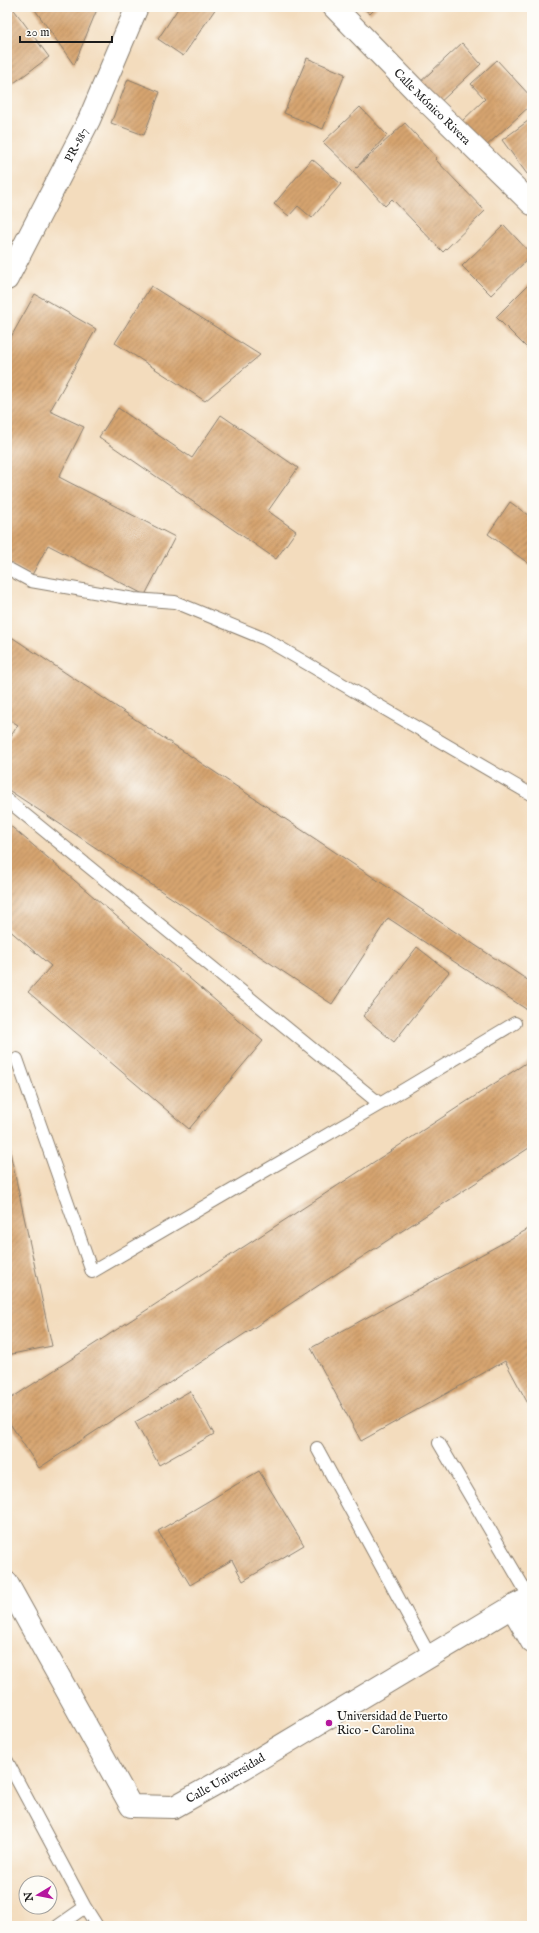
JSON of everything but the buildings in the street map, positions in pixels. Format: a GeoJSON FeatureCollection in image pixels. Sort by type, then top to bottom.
{"type":"FeatureCollection","features":[{"type":"Feature","properties":{"kind":"street","name":"PR-887"},"geometry":{"type":"LineString","coordinates":[[7,278],[89,120],[137,7]]}},
{"type":"Feature","properties":{"kind":"street","name":"Calle Mónico Rivera"},"geometry":{"type":"LineString","coordinates":[[334,7],[419,94],[532,204]]}},
{"type":"Feature","properties":{"kind":"street","name":"Calle Universidad"},"geometry":{"type":"LineString","coordinates":[[7,1583],[131,1806],[174,1807],[244,1768],[430,1656],[525,1601]]}},
{"type":"Feature","properties":{"kind":"street"},"geometry":{"type":"LineString","coordinates":[[525,1601],[532,1642]]}},
{"type":"Feature","properties":{"kind":"lane"},"geometry":{"type":"LineString","coordinates":[[7,568],[31,581],[134,599],[175,602],[265,640],[532,795]]}},
{"type":"Feature","properties":{"kind":"lane"},"geometry":{"type":"LineString","coordinates":[[7,800],[380,1104]]}},
{"type":"Feature","properties":{"kind":"lane"},"geometry":{"type":"LineString","coordinates":[[17,1059],[92,1272],[516,1023]]}},
{"type":"Feature","properties":{"kind":"lane"},"geometry":{"type":"LineString","coordinates":[[439,1443],[525,1601]]}},
{"type":"Feature","properties":{"kind":"lane"},"geometry":{"type":"LineString","coordinates":[[317,1448],[430,1656]]}},
{"type":"Feature","properties":{"kind":"lane"},"geometry":{"type":"LineString","coordinates":[[7,1761],[85,1907],[97,1926]]}},
{"type":"Feature","properties":{"kind":"lane"},"geometry":{"type":"LineString","coordinates":[[58,1926],[85,1907]]}},
{"type":"Feature","properties":{"kind":"place","name":"Universidad de Puerto Rico - Carolina"},"geometry":{"type":"Point","coordinates":[329,1723]}}]}
